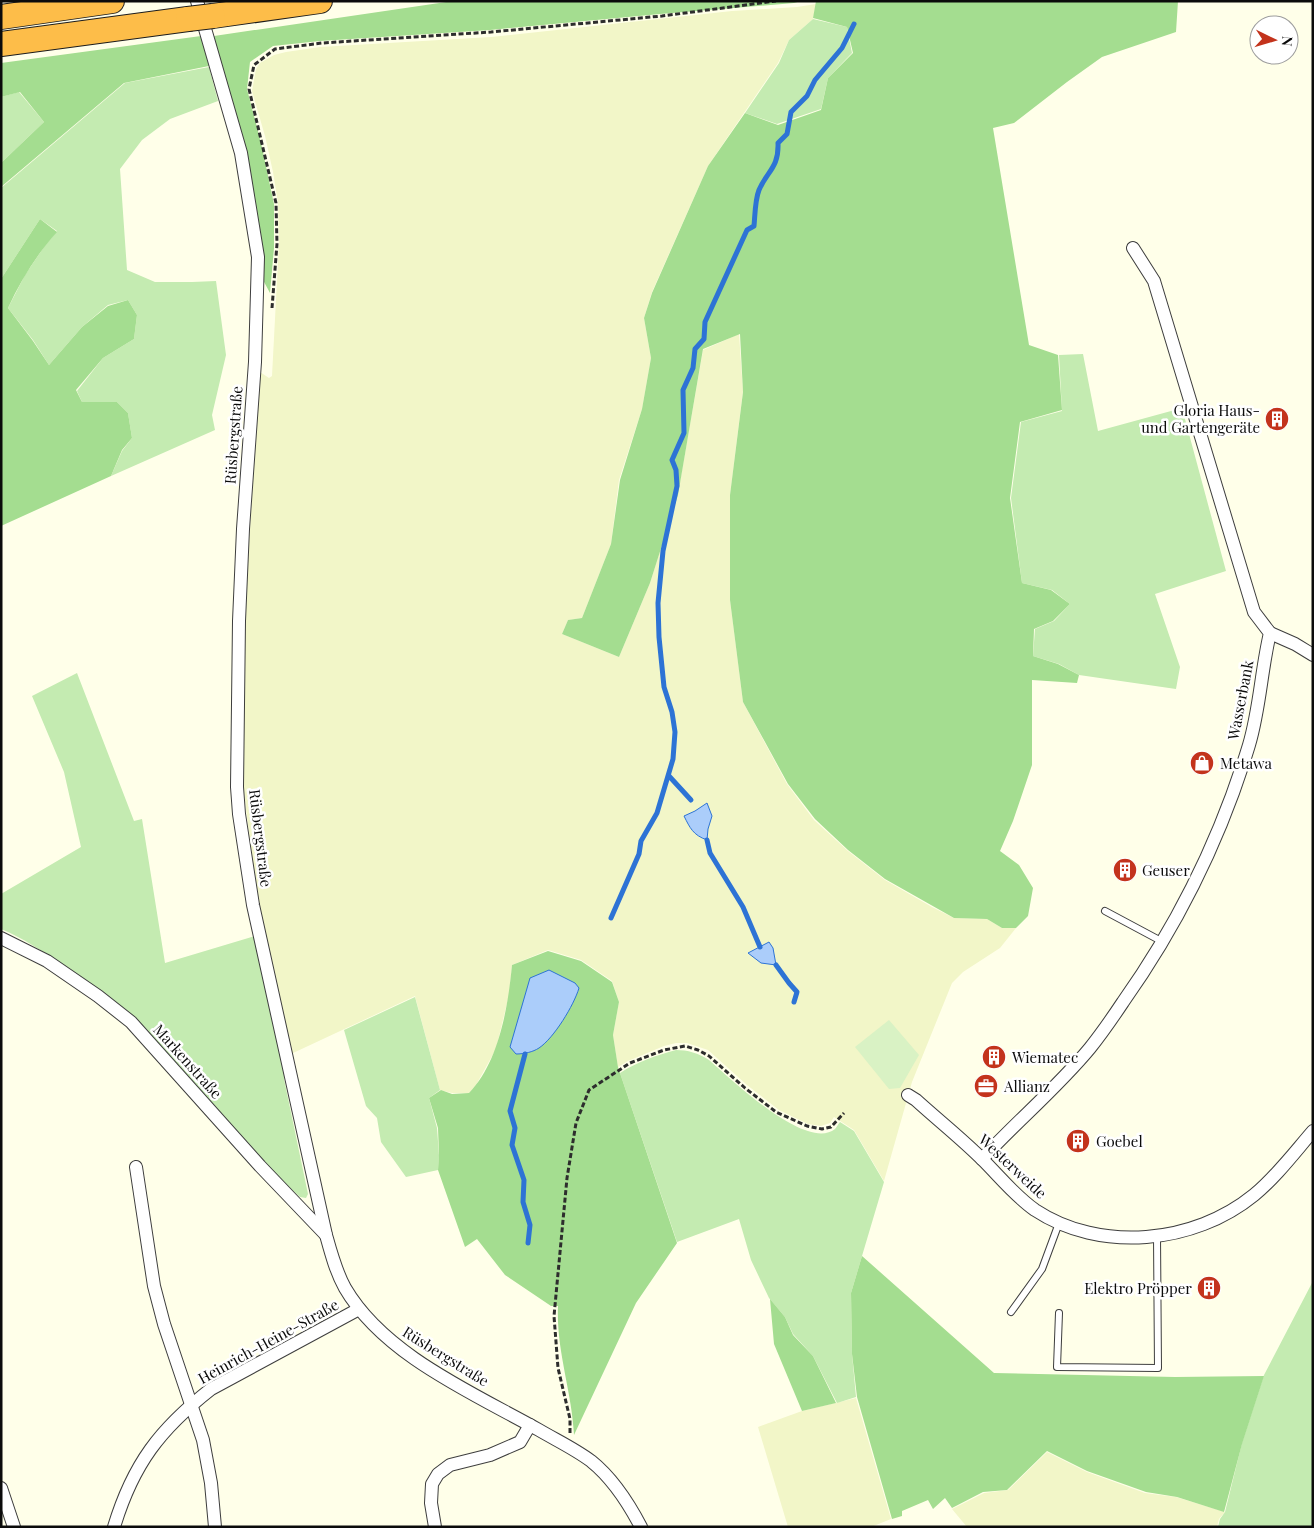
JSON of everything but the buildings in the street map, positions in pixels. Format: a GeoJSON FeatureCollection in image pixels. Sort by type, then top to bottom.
{"type":"FeatureCollection","features":[{"type":"Feature","properties":{"kind":"highway"},"geometry":{"type":"LineString","coordinates":[[1,17],[112,1]]}},
{"type":"Feature","properties":{"kind":"highway"},"geometry":{"type":"LineString","coordinates":[[1,44],[199,12],[320,1]]}},
{"type":"Feature","properties":{"kind":"street","name":"Rüsbergstraße"},"geometry":{"type":"LineString","coordinates":[[199,12],[241,152],[258,257],[254,367],[239,620],[237,787],[239,814],[253,905],[333,1262],[345,1288],[359,1309],[385,1336],[411,1357],[440,1375],[570,1448],[591,1462],[632,1509],[641,1527]]}},
{"type":"Feature","properties":{"kind":"street"},"geometry":{"type":"LineString","coordinates":[[1133,248],[1154,281],[1254,612],[1270,633],[1295,644],[1313,655]]}},
{"type":"Feature","properties":{"kind":"street","name":"Wasserbank"},"geometry":{"type":"LineString","coordinates":[[982,1160],[1090,1048],[1145,972],[1170,930],[1215,841],[1236,786],[1258,706],[1263,662],[1270,633]]}},
{"type":"Feature","properties":{"kind":"street","name":"Markenstraße"},"geometry":{"type":"LineString","coordinates":[[1,938],[47,961],[98,996],[131,1022],[260,1166],[326,1235]]}},
{"type":"Feature","properties":{"kind":"street","name":"Westerweide"},"geometry":{"type":"LineString","coordinates":[[908,1095],[916,1100],[982,1160],[1018,1197],[1034,1210],[1076,1230],[1131,1238],[1157,1236],[1194,1228],[1234,1209],[1253,1196],[1272,1179],[1313,1131]]}},
{"type":"Feature","properties":{"kind":"street"},"geometry":{"type":"LineString","coordinates":[[136,1167],[154,1286],[164,1324],[203,1440],[211,1483],[216,1527]]}},
{"type":"Feature","properties":{"kind":"street","name":"Heinrich-Heine-Straße"},"geometry":{"type":"LineString","coordinates":[[114,1527],[127,1489],[149,1450],[174,1421],[212,1390],[359,1309]]}},
{"type":"Feature","properties":{"kind":"street"},"geometry":{"type":"LineString","coordinates":[[435,1527],[431,1503],[432,1484],[438,1474],[450,1465],[490,1455],[520,1442],[530,1425]]}},
{"type":"Feature","properties":{"kind":"street"},"geometry":{"type":"LineString","coordinates":[[1,1488],[14,1527]]}},
{"type":"Feature","properties":{"kind":"lane"},"geometry":{"type":"LineString","coordinates":[[1105,911],[1163,942]]}},
{"type":"Feature","properties":{"kind":"lane"},"geometry":{"type":"LineString","coordinates":[[1011,1312],[1042,1269],[1059,1223]]}},
{"type":"Feature","properties":{"kind":"lane"},"geometry":{"type":"LineString","coordinates":[[1059,1313],[1057,1367],[1158,1368],[1157,1236]]}},
{"type":"Feature","properties":{"kind":"path"},"geometry":{"type":"LineString","coordinates":[[270,312],[273,304],[277,244],[276,203],[249,88],[254,65],[275,49],[322,43],[491,32],[662,16],[776,1]]}},
{"type":"Feature","properties":{"kind":"path"},"geometry":{"type":"LineString","coordinates":[[570,1448],[570,1419],[558,1368],[554,1316],[564,1203],[573,1141],[576,1123],[589,1090],[630,1063],[664,1050],[685,1046],[709,1056],[776,1112],[807,1126],[822,1129],[831,1127],[844,1113]]}},
{"type":"Feature","properties":{"kind":"green space"},"geometry":{"type":"Polygon","coordinates":[[[453,1],[801,1],[490,30],[320,41],[273,46],[250,62],[247,89],[274,204],[274,248],[270,293],[263,280],[214,36],[453,1]]]}},
{"type":"Feature","properties":{"kind":"green space"},"geometry":{"type":"Polygon","coordinates":[[[816,1],[1178,1],[1176,32],[1102,57],[1014,123],[993,128],[1029,345],[1058,355],[1062,410],[1020,422],[1010,498],[1022,583],[1051,590],[1070,604],[1053,621],[1034,629],[1033,656],[1058,664],[1079,675],[1077,683],[1032,680],[1032,765],[1013,821],[1000,851],[1019,865],[1033,888],[1028,916],[1016,928],[1002,928],[987,919],[954,918],[885,879],[848,850],[815,819],[788,784],[743,702],[730,600],[730,495],[743,392],[740,334],[703,349],[678,495],[650,583],[619,657],[562,634],[568,620],[582,618],[611,544],[620,480],[642,409],[651,358],[644,318],[652,293],[708,166],[745,113],[778,125],[821,110],[828,78],[853,53],[847,27],[813,18],[816,1]]]}},
{"type":"Feature","properties":{"kind":"green space"},"geometry":{"type":"Polygon","coordinates":[[[816,4],[813,19],[789,40],[778,63],[708,166],[652,292],[644,318],[651,358],[642,409],[619,480],[611,544],[582,618],[568,620],[562,634],[619,657],[650,583],[678,494],[703,350],[739,334],[743,391],[730,495],[730,600],[743,702],[787,784],[814,820],[848,851],[885,880],[954,918],[987,919],[1002,928],[1016,928],[1000,948],[963,972],[952,983],[912,1082],[884,1181],[854,1130],[834,1117],[830,1123],[821,1126],[808,1124],[779,1110],[747,1085],[708,1050],[687,1043],[676,1043],[664,1046],[618,1067],[613,1035],[619,1002],[612,981],[581,960],[548,950],[512,965],[509,995],[496,1049],[476,1085],[469,1093],[452,1093],[440,1090],[415,996],[291,1054],[265,936],[254,874],[243,784],[244,623],[260,372],[269,378],[272,376],[279,243],[278,203],[273,172],[252,91],[256,69],[260,63],[274,55],[320,47],[491,37],[732,11],[816,4]]]}},
{"type":"Feature","properties":{"kind":"green space"},"geometry":{"type":"Polygon","coordinates":[[[813,19],[847,27],[852,53],[828,78],[821,109],[777,124],[745,113],[779,63],[789,40],[813,19]]]}},
{"type":"Feature","properties":{"kind":"green space"},"geometry":{"type":"Polygon","coordinates":[[[201,36],[209,66],[124,83],[1,187],[1,163],[44,122],[20,92],[1,97],[1,63],[201,36]]]}},
{"type":"Feature","properties":{"kind":"green space"},"geometry":{"type":"Polygon","coordinates":[[[209,67],[218,101],[170,119],[142,140],[120,169],[127,270],[155,282],[216,281],[226,355],[212,415],[215,430],[111,476],[122,451],[132,438],[128,413],[117,402],[82,402],[77,391],[103,358],[134,339],[137,315],[128,300],[108,305],[82,327],[49,365],[33,340],[8,308],[25,275],[57,231],[40,219],[1,279],[1,188],[125,83],[209,67]]]}},
{"type":"Feature","properties":{"kind":"green space"},"geometry":{"type":"Polygon","coordinates":[[[19,92],[44,122],[1,163],[1,97],[19,92]]]}},
{"type":"Feature","properties":{"kind":"green space"},"geometry":{"type":"Polygon","coordinates":[[[40,219],[57,232],[30,268],[8,308],[49,365],[82,327],[108,306],[128,300],[137,315],[134,339],[103,358],[76,390],[82,402],[117,402],[128,413],[132,438],[122,450],[111,476],[1,526],[1,279],[40,219]]]}},
{"type":"Feature","properties":{"kind":"green space"},"geometry":{"type":"Polygon","coordinates":[[[1083,354],[1098,431],[1182,408],[1226,571],[1155,594],[1180,667],[1176,689],[1079,675],[1059,664],[1033,656],[1035,629],[1054,621],[1070,604],[1052,590],[1022,583],[1011,498],[1021,422],[1062,411],[1059,355],[1083,354]]]}},
{"type":"Feature","properties":{"kind":"green space"},"geometry":{"type":"Polygon","coordinates":[[[77,673],[134,821],[142,819],[165,963],[255,936],[284,1066],[284,1079],[308,1194],[306,1198],[300,1197],[256,1157],[126,1011],[47,954],[1,929],[1,894],[81,847],[64,772],[32,696],[77,673]]]}},
{"type":"Feature","properties":{"kind":"green space"},"geometry":{"type":"Polygon","coordinates":[[[548,951],[581,961],[612,982],[619,1002],[613,1035],[618,1067],[677,1243],[636,1303],[574,1435],[559,1339],[558,1306],[551,1306],[505,1275],[477,1239],[465,1247],[438,1170],[438,1128],[429,1098],[441,1090],[452,1094],[469,1093],[488,1066],[495,1050],[505,1016],[512,965],[548,951]]]}},
{"type":"Feature","properties":{"kind":"green space"},"geometry":{"type":"Polygon","coordinates":[[[415,997],[440,1090],[429,1098],[437,1128],[439,1155],[438,1170],[406,1177],[381,1142],[377,1118],[366,1106],[344,1030],[415,997]]]}},
{"type":"Feature","properties":{"kind":"green space"},"geometry":{"type":"Polygon","coordinates":[[[889,1020],[919,1055],[900,1088],[889,1089],[855,1047],[889,1020]]]}},
{"type":"Feature","properties":{"kind":"green space"},"geometry":{"type":"Polygon","coordinates":[[[676,1050],[701,1055],[769,1110],[788,1122],[806,1130],[822,1133],[835,1129],[840,1122],[854,1131],[884,1182],[851,1293],[852,1354],[856,1397],[837,1403],[813,1356],[793,1334],[785,1317],[769,1298],[751,1260],[739,1219],[677,1242],[620,1073],[647,1059],[676,1050]]]}},
{"type":"Feature","properties":{"kind":"green space"},"geometry":{"type":"Polygon","coordinates":[[[862,1256],[994,1373],[1175,1377],[1264,1376],[1242,1444],[1224,1512],[1177,1497],[1146,1492],[1087,1471],[1047,1451],[1007,1490],[983,1492],[952,1508],[945,1498],[933,1509],[928,1500],[902,1511],[902,1516],[892,1519],[857,1397],[852,1354],[851,1293],[862,1256]]]}},
{"type":"Feature","properties":{"kind":"green space"},"geometry":{"type":"Polygon","coordinates":[[[1313,1281],[1313,1527],[1218,1527],[1220,1519],[1225,1512],[1242,1443],[1264,1375],[1313,1281]]]}},
{"type":"Feature","properties":{"kind":"green space"},"geometry":{"type":"Polygon","coordinates":[[[770,1299],[785,1317],[793,1335],[813,1356],[836,1403],[802,1411],[774,1344],[770,1299]]]}},
{"type":"Feature","properties":{"kind":"green space"},"geometry":{"type":"Polygon","coordinates":[[[856,1398],[891,1519],[871,1527],[788,1527],[758,1427],[802,1411],[856,1398]]]}},
{"type":"Feature","properties":{"kind":"green space"},"geometry":{"type":"Polygon","coordinates":[[[1047,1452],[1087,1472],[1145,1493],[1176,1497],[1225,1512],[1219,1519],[1217,1527],[967,1527],[952,1509],[984,1493],[1008,1490],[1047,1452]]]}},
{"type":"Feature","properties":{"kind":"water"},"geometry":{"type":"Polygon","coordinates":[[[707,803],[712,816],[707,840],[692,831],[684,816],[707,803]]]}},
{"type":"Feature","properties":{"kind":"water"},"geometry":{"type":"Polygon","coordinates":[[[769,942],[773,948],[776,965],[761,963],[748,953],[769,942]]]}},
{"type":"Feature","properties":{"kind":"water"},"geometry":{"type":"Polygon","coordinates":[[[549,970],[575,983],[579,988],[563,1021],[551,1037],[534,1051],[516,1054],[510,1047],[530,978],[549,970]]]}},
{"type":"Feature","properties":{"kind":"waterway"},"geometry":{"type":"LineString","coordinates":[[611,918],[639,854],[641,841],[657,813],[673,759],[675,732],[672,712],[664,687],[658,603],[663,551],[677,486],[676,470],[672,460],[684,433],[683,390],[693,368],[695,349],[704,339],[705,322],[747,230],[754,226],[758,194],[775,164],[778,143],[787,134],[791,112],[807,96],[815,80],[842,48],[854,24]]}},
{"type":"Feature","properties":{"kind":"waterway"},"geometry":{"type":"LineString","coordinates":[[669,776],[691,800]]}},
{"type":"Feature","properties":{"kind":"waterway"},"geometry":{"type":"LineString","coordinates":[[707,840],[710,853],[743,907],[760,947]]}},
{"type":"Feature","properties":{"kind":"waterway"},"geometry":{"type":"LineString","coordinates":[[776,965],[797,992],[794,1002]]}},
{"type":"Feature","properties":{"kind":"waterway"},"geometry":{"type":"LineString","coordinates":[[525,1054],[510,1111],[515,1128],[512,1145],[524,1180],[523,1202],[530,1225],[528,1243]]}},
{"type":"Feature","properties":{"kind":"place","name":"Gloria Haus- und Gartengeräte"},"geometry":{"type":"Point","coordinates":[1277,419]}},
{"type":"Feature","properties":{"kind":"place","name":"Metawa"},"geometry":{"type":"Point","coordinates":[1202,763]}},
{"type":"Feature","properties":{"kind":"place","name":"Geuser"},"geometry":{"type":"Point","coordinates":[1125,870]}},
{"type":"Feature","properties":{"kind":"place","name":"Wiematec"},"geometry":{"type":"Point","coordinates":[994,1057]}},
{"type":"Feature","properties":{"kind":"place","name":"Allianz"},"geometry":{"type":"Point","coordinates":[986,1086]}},
{"type":"Feature","properties":{"kind":"place","name":"Goebel"},"geometry":{"type":"Point","coordinates":[1078,1141]}},
{"type":"Feature","properties":{"kind":"place","name":"Elektro Pröpper"},"geometry":{"type":"Point","coordinates":[1209,1288]}}]}
